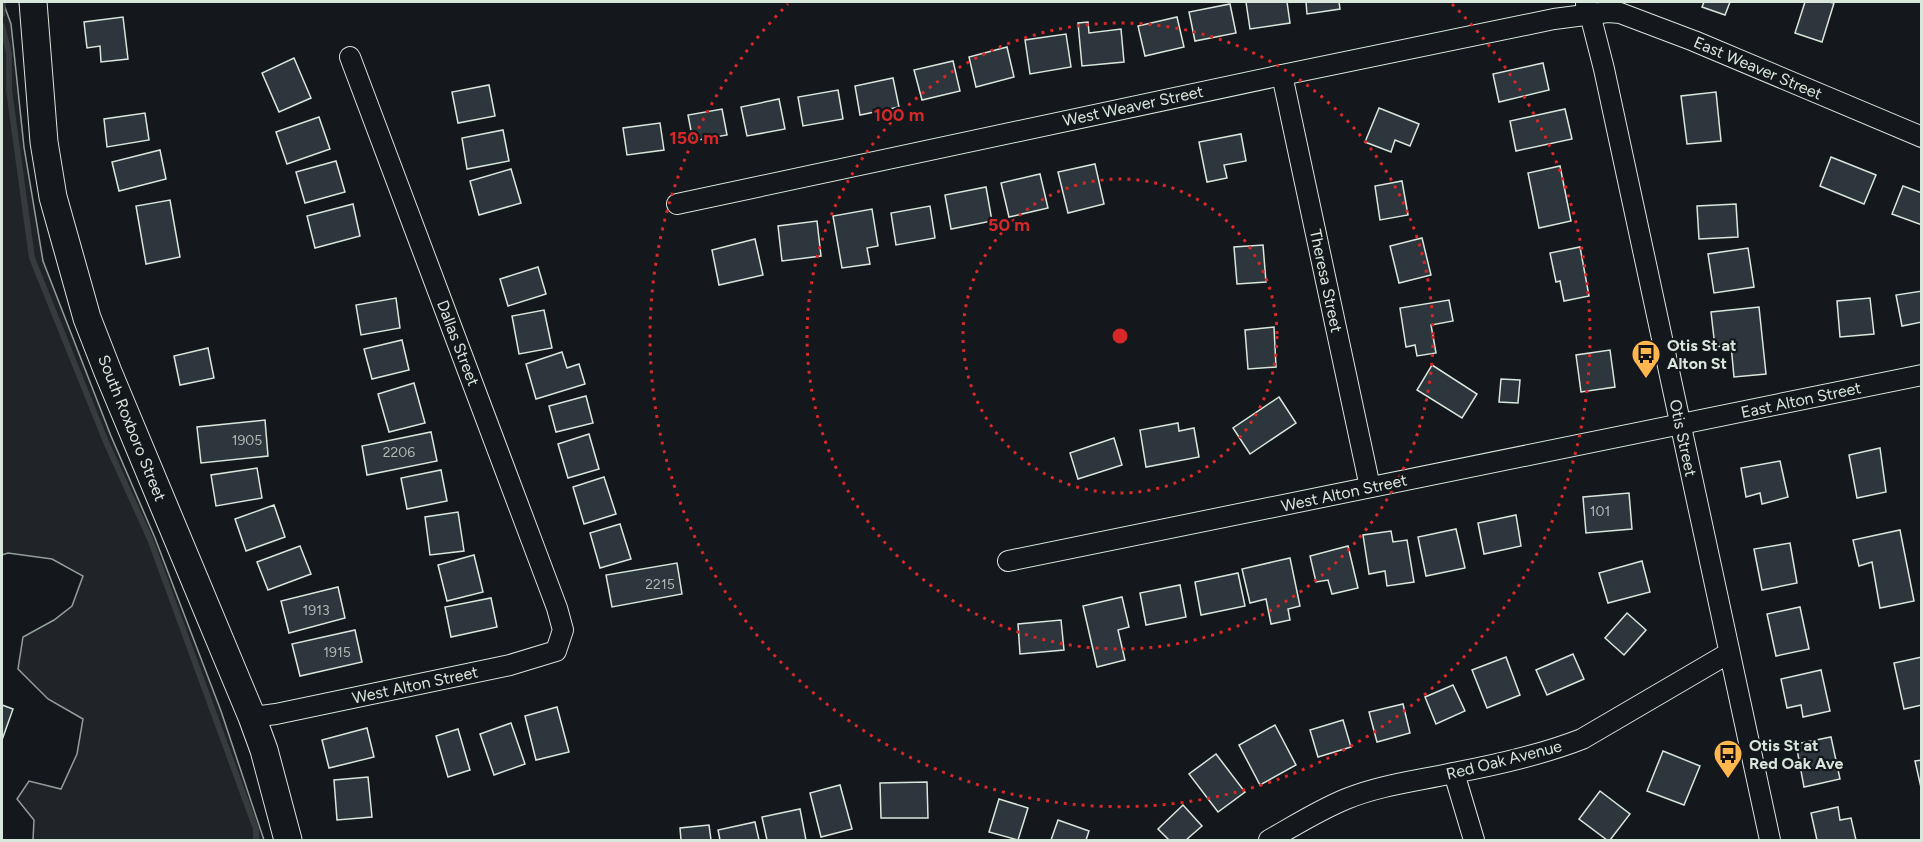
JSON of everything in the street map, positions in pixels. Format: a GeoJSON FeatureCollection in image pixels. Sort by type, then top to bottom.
{"type":"FeatureCollection","features":[{"type":"Feature","properties":{"kind":"street","name":"South Roxboro Street"},"geometry":{"type":"LineString","coordinates":[[33,2],[44,142],[53,196],[87,318],[252,717],[264,750],[288,840]]}},
{"type":"Feature","properties":{"kind":"street","name":"West Weaver Street"},"geometry":{"type":"LineString","coordinates":[[677,204],[1554,19],[1587,8]]}},
{"type":"Feature","properties":{"kind":"street","name":"East Weaver Street"},"geometry":{"type":"LineString","coordinates":[[1587,8],[1630,17],[1694,41],[1922,137]]}},
{"type":"Feature","properties":{"kind":"street","name":"Otis Street"},"geometry":{"type":"LineString","coordinates":[[1587,8],[1604,69],[1770,840]]}},
{"type":"Feature","properties":{"kind":"street","name":"Dallas Street"},"geometry":{"type":"LineString","coordinates":[[350,57],[557,608],[563,630]]}},
{"type":"Feature","properties":{"kind":"street","name":"Theresa Street"},"geometry":{"type":"LineString","coordinates":[[1282,75],[1370,487]]}},
{"type":"Feature","properties":{"kind":"street","name":"East Alton Street"},"geometry":{"type":"LineString","coordinates":[[1680,424],[1921,376]]}},
{"type":"Feature","properties":{"kind":"street","name":"West Alton Street"},"geometry":{"type":"LineString","coordinates":[[1008,561],[1680,424]]}},
{"type":"Feature","properties":{"kind":"street","name":"West Alton Street"},"geometry":{"type":"LineString","coordinates":[[252,717],[276,714],[510,665],[556,651],[563,630]]}},
{"type":"Feature","properties":{"kind":"street","name":"Red Oak Avenue"},"geometry":{"type":"LineString","coordinates":[[1269,840],[1346,799],[1390,785],[1454,773],[1582,739],[1729,653]]}},
{"type":"Feature","properties":{"kind":"street"},"geometry":{"type":"LineString","coordinates":[[1454,773],[1474,840]]}},
{"type":"Feature","properties":{"kind":"shaded area"},"geometry":{"type":"Polygon","coordinates":[[[2,2],[11,24],[24,147],[43,261],[111,436],[155,538],[221,711],[264,840],[33,840],[34,820],[17,799],[29,781],[61,789],[77,754],[83,719],[48,699],[18,669],[23,637],[54,620],[72,606],[83,576],[52,559],[8,553],[2,555],[2,2]]]}},
{"type":"Feature","properties":{"kind":"building"},"geometry":{"type":"Polygon","coordinates":[[[1246,2],[1287,2],[1290,23],[1250,29],[1246,2]]]}},
{"type":"Feature","properties":{"kind":"building"},"geometry":{"type":"Polygon","coordinates":[[[1306,2],[1339,2],[1340,9],[1307,14],[1306,2]]]}},
{"type":"Feature","properties":{"kind":"building"},"geometry":{"type":"Polygon","coordinates":[[[1704,2],[1730,2],[1725,15],[1702,7],[1704,2]]]}},
{"type":"Feature","properties":{"kind":"building"},"geometry":{"type":"Polygon","coordinates":[[[1805,2],[1834,3],[1822,42],[1795,33],[1805,2]]]}},
{"type":"Feature","properties":{"kind":"building"},"geometry":{"type":"Polygon","coordinates":[[[1230,4],[1236,33],[1195,41],[1189,12],[1230,4]]]}},
{"type":"Feature","properties":{"kind":"building"},"geometry":{"type":"Polygon","coordinates":[[[123,17],[128,59],[101,62],[100,46],[87,48],[84,22],[123,17]]]}},
{"type":"Feature","properties":{"kind":"building"},"geometry":{"type":"Polygon","coordinates":[[[1177,17],[1184,47],[1145,56],[1138,26],[1177,17]]]}},
{"type":"Feature","properties":{"kind":"building"},"geometry":{"type":"Polygon","coordinates":[[[1088,22],[1089,33],[1121,29],[1124,62],[1082,66],[1078,23],[1088,22]]]}},
{"type":"Feature","properties":{"kind":"building"},"geometry":{"type":"Polygon","coordinates":[[[1066,34],[1071,67],[1030,74],[1025,40],[1066,34]]]}},
{"type":"Feature","properties":{"kind":"building"},"geometry":{"type":"Polygon","coordinates":[[[1007,47],[1014,77],[976,87],[969,57],[1007,47]]]}},
{"type":"Feature","properties":{"kind":"building"},"geometry":{"type":"Polygon","coordinates":[[[294,58],[311,98],[279,112],[262,73],[294,58]]]}},
{"type":"Feature","properties":{"kind":"building"},"geometry":{"type":"Polygon","coordinates":[[[953,61],[960,91],[922,100],[914,70],[953,61]]]}},
{"type":"Feature","properties":{"kind":"building"},"geometry":{"type":"Polygon","coordinates":[[[1543,63],[1549,90],[1499,102],[1493,74],[1543,63]]]}},
{"type":"Feature","properties":{"kind":"building"},"geometry":{"type":"Polygon","coordinates":[[[893,78],[899,107],[860,115],[855,86],[893,78]]]}},
{"type":"Feature","properties":{"kind":"building"},"geometry":{"type":"Polygon","coordinates":[[[489,85],[495,116],[458,123],[452,92],[489,85]]]}},
{"type":"Feature","properties":{"kind":"building"},"geometry":{"type":"Polygon","coordinates":[[[838,90],[843,119],[803,126],[798,97],[838,90]]]}},
{"type":"Feature","properties":{"kind":"building"},"geometry":{"type":"Polygon","coordinates":[[[1716,92],[1721,141],[1687,144],[1681,96],[1716,92]]]}},
{"type":"Feature","properties":{"kind":"building"},"geometry":{"type":"Polygon","coordinates":[[[779,99],[785,129],[747,136],[741,107],[779,99]]]}},
{"type":"Feature","properties":{"kind":"building"},"geometry":{"type":"Polygon","coordinates":[[[1379,108],[1419,124],[1410,146],[1395,140],[1391,152],[1365,142],[1379,108]]]}},
{"type":"Feature","properties":{"kind":"building"},"geometry":{"type":"Polygon","coordinates":[[[722,109],[727,135],[693,141],[688,115],[722,109]]]}},
{"type":"Feature","properties":{"kind":"building"},"geometry":{"type":"Polygon","coordinates":[[[1565,109],[1572,139],[1516,151],[1510,121],[1565,109]]]}},
{"type":"Feature","properties":{"kind":"building"},"geometry":{"type":"Polygon","coordinates":[[[145,113],[149,140],[107,147],[104,119],[145,113]]]}},
{"type":"Feature","properties":{"kind":"building"},"geometry":{"type":"Polygon","coordinates":[[[319,117],[330,149],[287,164],[276,132],[319,117]]]}},
{"type":"Feature","properties":{"kind":"building"},"geometry":{"type":"Polygon","coordinates":[[[660,123],[664,150],[627,155],[623,128],[660,123]]]}},
{"type":"Feature","properties":{"kind":"building"},"geometry":{"type":"Polygon","coordinates":[[[503,130],[509,161],[467,169],[462,138],[503,130]]]}},
{"type":"Feature","properties":{"kind":"building"},"geometry":{"type":"Polygon","coordinates":[[[1241,134],[1246,161],[1224,165],[1227,178],[1207,182],[1199,142],[1241,134]]]}},
{"type":"Feature","properties":{"kind":"building"},"geometry":{"type":"Polygon","coordinates":[[[160,150],[166,179],[119,191],[112,162],[160,150]]]}},
{"type":"Feature","properties":{"kind":"building"},"geometry":{"type":"Polygon","coordinates":[[[1831,157],[1876,175],[1864,204],[1820,186],[1831,157]]]}},
{"type":"Feature","properties":{"kind":"building"},"geometry":{"type":"Polygon","coordinates":[[[336,161],[345,192],[305,203],[296,172],[336,161]]]}},
{"type":"Feature","properties":{"kind":"building"},"geometry":{"type":"Polygon","coordinates":[[[1095,164],[1104,204],[1068,213],[1058,172],[1095,164]]]}},
{"type":"Feature","properties":{"kind":"building"},"geometry":{"type":"Polygon","coordinates":[[[1560,166],[1571,221],[1539,228],[1528,173],[1560,166]]]}},
{"type":"Feature","properties":{"kind":"building"},"geometry":{"type":"Polygon","coordinates":[[[511,169],[521,203],[479,215],[470,181],[511,169]]]}},
{"type":"Feature","properties":{"kind":"building"},"geometry":{"type":"Polygon","coordinates":[[[1040,174],[1048,208],[1009,217],[1001,183],[1040,174]]]}},
{"type":"Feature","properties":{"kind":"building"},"geometry":{"type":"Polygon","coordinates":[[[1402,181],[1408,215],[1380,220],[1375,186],[1402,181]]]}},
{"type":"Feature","properties":{"kind":"building"},"geometry":{"type":"Polygon","coordinates":[[[1903,186],[1922,193],[1922,225],[1892,214],[1903,186]]]}},
{"type":"Feature","properties":{"kind":"building"},"geometry":{"type":"Polygon","coordinates":[[[986,187],[992,221],[951,229],[945,195],[986,187]]]}},
{"type":"Feature","properties":{"kind":"building"},"geometry":{"type":"Polygon","coordinates":[[[170,200],[180,257],[146,264],[136,206],[170,200]]]}},
{"type":"Feature","properties":{"kind":"building"},"geometry":{"type":"Polygon","coordinates":[[[353,204],[360,236],[315,248],[307,216],[353,204]]]}},
{"type":"Feature","properties":{"kind":"building"},"geometry":{"type":"Polygon","coordinates":[[[1736,204],[1738,237],[1699,239],[1697,206],[1736,204]]]}},
{"type":"Feature","properties":{"kind":"building"},"geometry":{"type":"Polygon","coordinates":[[[930,206],[935,238],[896,245],[891,213],[930,206]]]}},
{"type":"Feature","properties":{"kind":"building"},"geometry":{"type":"Polygon","coordinates":[[[872,209],[878,246],[867,248],[870,264],[842,268],[833,216],[872,209]]]}},
{"type":"Feature","properties":{"kind":"building"},"geometry":{"type":"Polygon","coordinates":[[[817,221],[821,256],[782,261],[778,226],[817,221]]]}},
{"type":"Feature","properties":{"kind":"building"},"geometry":{"type":"Polygon","coordinates":[[[1422,238],[1431,275],[1399,283],[1390,246],[1422,238]]]}},
{"type":"Feature","properties":{"kind":"building"},"geometry":{"type":"Polygon","coordinates":[[[755,239],[763,275],[719,285],[712,250],[755,239]]]}},
{"type":"Feature","properties":{"kind":"building"},"geometry":{"type":"Polygon","coordinates":[[[1263,245],[1266,282],[1237,284],[1234,247],[1263,245]]]}},
{"type":"Feature","properties":{"kind":"building"},"geometry":{"type":"Polygon","coordinates":[[[1580,247],[1589,296],[1564,301],[1560,281],[1556,282],[1550,253],[1580,247]]]}},
{"type":"Feature","properties":{"kind":"building"},"geometry":{"type":"Polygon","coordinates":[[[1748,248],[1754,287],[1714,293],[1708,254],[1748,248]]]}},
{"type":"Feature","properties":{"kind":"building"},"geometry":{"type":"Polygon","coordinates":[[[538,267],[546,294],[508,306],[500,279],[538,267]]]}},
{"type":"Feature","properties":{"kind":"building"},"geometry":{"type":"Polygon","coordinates":[[[1922,291],[1922,322],[1902,326],[1896,295],[1922,291]]]}},
{"type":"Feature","properties":{"kind":"building"},"geometry":{"type":"Polygon","coordinates":[[[396,298],[400,328],[361,335],[356,305],[396,298]]]}},
{"type":"Feature","properties":{"kind":"building"},"geometry":{"type":"Polygon","coordinates":[[[1870,298],[1874,334],[1840,337],[1837,301],[1870,298]]]}},
{"type":"Feature","properties":{"kind":"building"},"geometry":{"type":"Polygon","coordinates":[[[1449,300],[1453,321],[1431,325],[1436,353],[1417,356],[1415,345],[1406,347],[1400,308],[1449,300]]]}},
{"type":"Feature","properties":{"kind":"building"},"geometry":{"type":"Polygon","coordinates":[[[1759,307],[1766,374],[1734,377],[1731,345],[1715,347],[1711,312],[1759,307]]]}},
{"type":"Feature","properties":{"kind":"building"},"geometry":{"type":"Polygon","coordinates":[[[544,310],[552,348],[519,354],[512,316],[544,310]]]}},
{"type":"Feature","properties":{"kind":"building"},"geometry":{"type":"Polygon","coordinates":[[[1274,327],[1276,367],[1248,369],[1245,330],[1274,327]]]}},
{"type":"Feature","properties":{"kind":"building"},"geometry":{"type":"Polygon","coordinates":[[[402,340],[409,370],[372,379],[364,349],[402,340]]]}},
{"type":"Feature","properties":{"kind":"building"},"geometry":{"type":"Polygon","coordinates":[[[208,348],[214,378],[180,385],[174,356],[208,348]]]}},
{"type":"Feature","properties":{"kind":"building"},"geometry":{"type":"Polygon","coordinates":[[[1610,350],[1615,387],[1581,392],[1576,355],[1610,350]]]}},
{"type":"Feature","properties":{"kind":"building"},"geometry":{"type":"Polygon","coordinates":[[[562,352],[567,368],[579,364],[585,384],[536,399],[526,364],[562,352]]]}},
{"type":"Feature","properties":{"kind":"building"},"geometry":{"type":"Polygon","coordinates":[[[1432,365],[1477,394],[1462,418],[1417,390],[1432,365]]]}},
{"type":"Feature","properties":{"kind":"building"},"geometry":{"type":"Polygon","coordinates":[[[1501,379],[1520,380],[1518,403],[1499,402],[1501,379]]]}},
{"type":"Feature","properties":{"kind":"building"},"geometry":{"type":"Polygon","coordinates":[[[414,383],[425,423],[389,432],[378,394],[414,383]]]}},
{"type":"Feature","properties":{"kind":"building"},"geometry":{"type":"Polygon","coordinates":[[[586,396],[593,423],[556,432],[549,406],[586,396]]]}},
{"type":"Feature","properties":{"kind":"building"},"geometry":{"type":"Polygon","coordinates":[[[1279,397],[1296,423],[1250,454],[1233,428],[1279,397]]]}},
{"type":"Feature","properties":{"kind":"building"},"geometry":{"type":"Polygon","coordinates":[[[265,420],[268,456],[201,463],[197,427],[265,420]]]}},
{"type":"Feature","properties":{"kind":"building"},"geometry":{"type":"Polygon","coordinates":[[[1178,423],[1179,431],[1194,428],[1199,457],[1146,467],[1140,430],[1178,423]]]}},
{"type":"Feature","properties":{"kind":"building"},"geometry":{"type":"Polygon","coordinates":[[[431,432],[437,461],[367,475],[362,446],[431,432]]]}},
{"type":"Feature","properties":{"kind":"building"},"geometry":{"type":"Polygon","coordinates":[[[589,434],[599,469],[568,478],[558,444],[589,434]]]}},
{"type":"Feature","properties":{"kind":"building"},"geometry":{"type":"Polygon","coordinates":[[[1114,438],[1122,465],[1078,479],[1070,453],[1114,438]]]}},
{"type":"Feature","properties":{"kind":"building"},"geometry":{"type":"Polygon","coordinates":[[[1880,448],[1886,492],[1857,498],[1849,455],[1880,448]]]}},
{"type":"Feature","properties":{"kind":"building"},"geometry":{"type":"Polygon","coordinates":[[[1780,461],[1788,497],[1762,504],[1760,493],[1746,497],[1741,468],[1780,461]]]}},
{"type":"Feature","properties":{"kind":"building"},"geometry":{"type":"Polygon","coordinates":[[[257,468],[262,498],[216,506],[211,475],[257,468]]]}},
{"type":"Feature","properties":{"kind":"building"},"geometry":{"type":"Polygon","coordinates":[[[441,470],[447,501],[407,509],[401,478],[441,470]]]}},
{"type":"Feature","properties":{"kind":"building"},"geometry":{"type":"Polygon","coordinates":[[[604,477],[616,514],[584,524],[573,487],[604,477]]]}},
{"type":"Feature","properties":{"kind":"building"},"geometry":{"type":"Polygon","coordinates":[[[1629,493],[1632,529],[1586,533],[1583,497],[1629,493]]]}},
{"type":"Feature","properties":{"kind":"building"},"geometry":{"type":"Polygon","coordinates":[[[274,505],[285,537],[246,551],[235,519],[274,505]]]}},
{"type":"Feature","properties":{"kind":"building"},"geometry":{"type":"Polygon","coordinates":[[[458,512],[464,551],[430,555],[425,517],[458,512]]]}},
{"type":"Feature","properties":{"kind":"building"},"geometry":{"type":"Polygon","coordinates":[[[1516,515],[1521,546],[1484,554],[1478,523],[1516,515]]]}},
{"type":"Feature","properties":{"kind":"building"},"geometry":{"type":"Polygon","coordinates":[[[620,524],[631,559],[600,568],[590,533],[620,524]]]}},
{"type":"Feature","properties":{"kind":"building"},"geometry":{"type":"Polygon","coordinates":[[[1456,529],[1465,568],[1426,576],[1418,537],[1456,529]]]}},
{"type":"Feature","properties":{"kind":"building"},"geometry":{"type":"Polygon","coordinates":[[[1900,530],[1914,601],[1880,608],[1872,562],[1859,566],[1853,540],[1900,530]]]}},
{"type":"Feature","properties":{"kind":"building"},"geometry":{"type":"Polygon","coordinates":[[[1391,531],[1393,542],[1407,540],[1414,582],[1387,586],[1385,571],[1369,574],[1363,535],[1391,531]]]}},
{"type":"Feature","properties":{"kind":"building"},"geometry":{"type":"Polygon","coordinates":[[[1790,543],[1797,583],[1762,590],[1754,549],[1790,543]]]}},
{"type":"Feature","properties":{"kind":"building"},"geometry":{"type":"Polygon","coordinates":[[[300,546],[311,574],[268,590],[257,562],[300,546]]]}},
{"type":"Feature","properties":{"kind":"building"},"geometry":{"type":"Polygon","coordinates":[[[1348,546],[1358,588],[1332,594],[1328,580],[1316,582],[1310,556],[1348,546]]]}},
{"type":"Feature","properties":{"kind":"building"},"geometry":{"type":"Polygon","coordinates":[[[474,555],[483,592],[447,601],[438,565],[474,555]]]}},
{"type":"Feature","properties":{"kind":"building"},"geometry":{"type":"Polygon","coordinates":[[[1290,558],[1300,606],[1288,609],[1290,620],[1271,624],[1266,599],[1250,603],[1242,569],[1290,558]]]}},
{"type":"Feature","properties":{"kind":"building"},"geometry":{"type":"Polygon","coordinates":[[[1642,561],[1650,592],[1608,603],[1599,573],[1642,561]]]}},
{"type":"Feature","properties":{"kind":"building"},"geometry":{"type":"Polygon","coordinates":[[[677,563],[682,594],[612,607],[606,575],[677,563]]]}},
{"type":"Feature","properties":{"kind":"building"},"geometry":{"type":"Polygon","coordinates":[[[1238,573],[1245,606],[1201,615],[1195,582],[1238,573]]]}},
{"type":"Feature","properties":{"kind":"building"},"geometry":{"type":"Polygon","coordinates":[[[1180,585],[1186,617],[1146,625],[1140,593],[1180,585]]]}},
{"type":"Feature","properties":{"kind":"building"},"geometry":{"type":"Polygon","coordinates":[[[338,587],[345,618],[289,633],[281,601],[338,587]]]}},
{"type":"Feature","properties":{"kind":"building"},"geometry":{"type":"Polygon","coordinates":[[[1122,597],[1129,627],[1118,630],[1125,660],[1097,667],[1083,606],[1122,597]]]}},
{"type":"Feature","properties":{"kind":"building"},"geometry":{"type":"Polygon","coordinates":[[[491,598],[497,627],[451,637],[445,607],[491,598]]]}},
{"type":"Feature","properties":{"kind":"building"},"geometry":{"type":"Polygon","coordinates":[[[1800,607],[1809,649],[1776,656],[1767,614],[1800,607]]]}},
{"type":"Feature","properties":{"kind":"building"},"geometry":{"type":"Polygon","coordinates":[[[1627,613],[1646,630],[1624,655],[1605,638],[1627,613]]]}},
{"type":"Feature","properties":{"kind":"building"},"geometry":{"type":"Polygon","coordinates":[[[1061,620],[1064,650],[1020,654],[1018,624],[1061,620]]]}},
{"type":"Feature","properties":{"kind":"building"},"geometry":{"type":"Polygon","coordinates":[[[355,630],[362,662],[300,676],[292,644],[355,630]]]}},
{"type":"Feature","properties":{"kind":"building"},"geometry":{"type":"Polygon","coordinates":[[[1573,654],[1584,679],[1547,695],[1536,670],[1573,654]]]}},
{"type":"Feature","properties":{"kind":"building"},"geometry":{"type":"Polygon","coordinates":[[[1506,657],[1520,695],[1487,708],[1472,670],[1506,657]]]}},
{"type":"Feature","properties":{"kind":"building"},"geometry":{"type":"Polygon","coordinates":[[[1922,657],[1922,705],[1904,709],[1894,663],[1922,657]]]}},
{"type":"Feature","properties":{"kind":"building"},"geometry":{"type":"Polygon","coordinates":[[[1821,670],[1830,711],[1803,717],[1801,705],[1787,708],[1781,679],[1821,670]]]}},
{"type":"Feature","properties":{"kind":"building"},"geometry":{"type":"Polygon","coordinates":[[[1453,685],[1465,711],[1436,724],[1425,697],[1453,685]]]}},
{"type":"Feature","properties":{"kind":"building"},"geometry":{"type":"Polygon","coordinates":[[[1403,704],[1410,733],[1377,742],[1369,712],[1403,704]]]}},
{"type":"Feature","properties":{"kind":"building"},"geometry":{"type":"Polygon","coordinates":[[[2,705],[13,709],[2,740],[2,705]]]}},
{"type":"Feature","properties":{"kind":"building"},"geometry":{"type":"Polygon","coordinates":[[[557,707],[569,752],[536,760],[525,716],[557,707]]]}},
{"type":"Feature","properties":{"kind":"building"},"geometry":{"type":"Polygon","coordinates":[[[1343,720],[1351,747],[1318,757],[1310,730],[1343,720]]]}},
{"type":"Feature","properties":{"kind":"building"},"geometry":{"type":"Polygon","coordinates":[[[511,723],[525,764],[494,775],[480,734],[511,723]]]}},
{"type":"Feature","properties":{"kind":"building"},"geometry":{"type":"Polygon","coordinates":[[[1275,725],[1296,765],[1260,785],[1239,745],[1275,725]]]}},
{"type":"Feature","properties":{"kind":"building"},"geometry":{"type":"Polygon","coordinates":[[[367,728],[374,757],[329,768],[322,740],[367,728]]]}},
{"type":"Feature","properties":{"kind":"building"},"geometry":{"type":"Polygon","coordinates":[[[458,729],[470,770],[448,777],[436,736],[458,729]]]}},
{"type":"Feature","properties":{"kind":"building"},"geometry":{"type":"Polygon","coordinates":[[[1831,737],[1840,779],[1804,787],[1796,744],[1831,737]]]}},
{"type":"Feature","properties":{"kind":"building"},"geometry":{"type":"Polygon","coordinates":[[[1663,751],[1700,766],[1684,805],[1647,791],[1663,751]]]}},
{"type":"Feature","properties":{"kind":"building"},"geometry":{"type":"Polygon","coordinates":[[[1216,754],[1245,792],[1218,812],[1189,774],[1216,754]]]}},
{"type":"Feature","properties":{"kind":"building"},"geometry":{"type":"Polygon","coordinates":[[[1922,760],[1922,792],[1915,761],[1922,760]]]}},
{"type":"Feature","properties":{"kind":"building"},"geometry":{"type":"Polygon","coordinates":[[[368,777],[372,817],[337,820],[334,780],[368,777]]]}},
{"type":"Feature","properties":{"kind":"building"},"geometry":{"type":"Polygon","coordinates":[[[927,782],[928,818],[881,818],[880,783],[927,782]]]}},
{"type":"Feature","properties":{"kind":"building"},"geometry":{"type":"Polygon","coordinates":[[[840,785],[852,829],[821,837],[810,793],[840,785]]]}},
{"type":"Feature","properties":{"kind":"building"},"geometry":{"type":"Polygon","coordinates":[[[1600,791],[1630,814],[1610,840],[1579,819],[1600,791]]]}},
{"type":"Feature","properties":{"kind":"building"},"geometry":{"type":"Polygon","coordinates":[[[999,799],[1028,808],[1018,840],[989,832],[999,799]]]}},
{"type":"Feature","properties":{"kind":"building"},"geometry":{"type":"Polygon","coordinates":[[[1183,805],[1202,826],[1186,840],[1169,840],[1158,829],[1183,805]]]}},
{"type":"Feature","properties":{"kind":"building"},"geometry":{"type":"Polygon","coordinates":[[[1838,807],[1840,820],[1851,818],[1856,840],[1817,840],[1811,813],[1838,807]]]}},
{"type":"Feature","properties":{"kind":"building"},"geometry":{"type":"Polygon","coordinates":[[[800,809],[806,840],[767,840],[762,817],[800,809]]]}},
{"type":"Feature","properties":{"kind":"building"},"geometry":{"type":"Polygon","coordinates":[[[1058,820],[1089,831],[1086,840],[1051,840],[1058,820]]]}},
{"type":"Feature","properties":{"kind":"building"},"geometry":{"type":"Polygon","coordinates":[[[755,822],[759,840],[720,840],[718,830],[755,822]]]}},
{"type":"Feature","properties":{"kind":"building"},"geometry":{"type":"Polygon","coordinates":[[[709,825],[711,840],[681,840],[680,828],[709,825]]]}},
{"type":"Feature","properties":{"kind":"waterway"},"geometry":{"type":"LineString","coordinates":[[2,14],[3,2]]}},
{"type":"Feature","properties":{"kind":"waterway"},"geometry":{"type":"LineString","coordinates":[[2,26],[9,53],[9,90],[32,258],[106,442],[150,539],[256,829],[256,840]]}},
{"type":"Feature","properties":{"kind":"place","name":"Otis St at Alton St"},"geometry":{"type":"Point","coordinates":[1646,380]}},
{"type":"Feature","properties":{"kind":"place","name":"Otis St at Red Oak Ave"},"geometry":{"type":"Point","coordinates":[1728,780]}}]}
